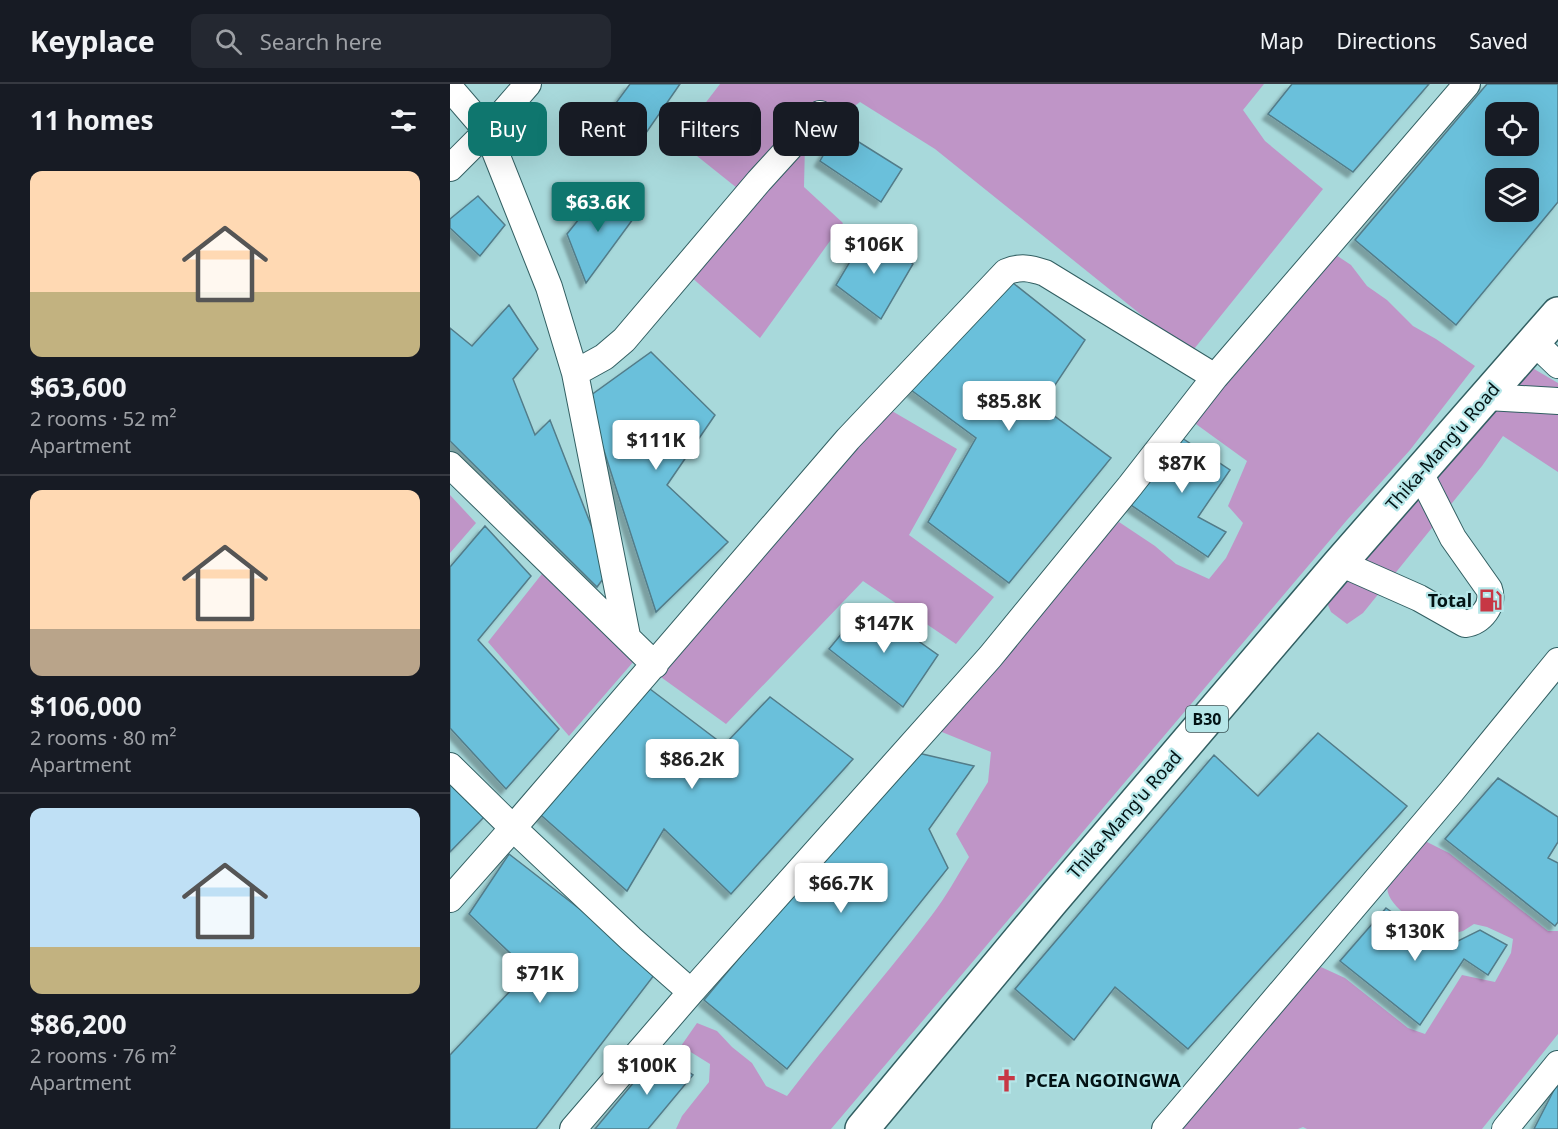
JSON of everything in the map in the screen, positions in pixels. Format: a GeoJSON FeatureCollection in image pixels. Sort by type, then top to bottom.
{"type":"FeatureCollection","features":[{"type":"Feature","properties":{"kind":"highway","name":"Thika-Mang'u Road"},"geometry":{"type":"LineString","coordinates":[[862,1129],[990,974],[1340,563],[1558,314]]}},
{"type":"Feature","properties":{"kind":"street"},"geometry":{"type":"LineString","coordinates":[[512,102],[528,84]]}},
{"type":"Feature","properties":{"kind":"street"},"geometry":{"type":"LineString","coordinates":[[573,1129],[691,992],[990,657],[1215,377],[1467,84]]}},
{"type":"Feature","properties":{"kind":"street"},"geometry":{"type":"LineString","coordinates":[[450,88],[468,109]]}},
{"type":"Feature","properties":{"kind":"street"},"geometry":{"type":"LineString","coordinates":[[450,168],[468,150]]}},
{"type":"Feature","properties":{"kind":"street"},"geometry":{"type":"LineString","coordinates":[[497,156],[549,287],[575,373],[627,636]]}},
{"type":"Feature","properties":{"kind":"street"},"geometry":{"type":"LineString","coordinates":[[575,373],[604,357],[624,340],[782,156]]}},
{"type":"Feature","properties":{"kind":"street"},"geometry":{"type":"LineString","coordinates":[[450,899],[655,665],[848,439],[1006,272],[1016,268],[1030,268],[1045,273],[1215,377]]}},
{"type":"Feature","properties":{"kind":"street"},"geometry":{"type":"LineString","coordinates":[[1534,342],[1558,365]]}},
{"type":"Feature","properties":{"kind":"street"},"geometry":{"type":"LineString","coordinates":[[1486,397],[1558,401]]}},
{"type":"Feature","properties":{"kind":"street"},"geometry":{"type":"LineString","coordinates":[[450,465],[655,665]]}},
{"type":"Feature","properties":{"kind":"street"},"geometry":{"type":"LineString","coordinates":[[1340,563],[1419,598],[1465,624],[1473,623],[1485,612],[1491,603],[1492,597],[1489,590],[1453,538],[1420,473]]}},
{"type":"Feature","properties":{"kind":"street"},"geometry":{"type":"LineString","coordinates":[[1165,1129],[1451,792],[1558,661]]}},
{"type":"Feature","properties":{"kind":"street"},"geometry":{"type":"LineString","coordinates":[[450,766],[631,939],[691,992]]}},
{"type":"Feature","properties":{"kind":"street"},"geometry":{"type":"LineString","coordinates":[[1505,1129],[1558,1064]]}},
{"type":"Feature","properties":{"kind":"shaded area"},"geometry":{"type":"Polygon","coordinates":[[[720,84],[1264,84],[1243,110],[1265,141],[1323,189],[1190,354],[935,149],[860,102],[773,102],[773,156],[805,156],[804,187],[843,223],[760,338],[681,268],[747,196],[697,156],[761,156],[761,102],[706,102],[720,84]]]}},
{"type":"Feature","properties":{"kind":"shaded area"},"geometry":{"type":"Polygon","coordinates":[[[1336,255],[1351,265],[1367,286],[1387,300],[1413,326],[1475,366],[1410,450],[1347,520],[831,1129],[676,1129],[682,1116],[709,1082],[710,1064],[681,1046],[697,1023],[717,1031],[752,1063],[766,1086],[787,1096],[947,894],[969,857],[956,834],[988,782],[991,752],[937,730],[1077,562],[1119,522],[1155,546],[1176,564],[1209,579],[1226,558],[1243,523],[1228,506],[1247,461],[1189,419],[1336,255]]]}},
{"type":"Feature","properties":{"kind":"shaded area"},"geometry":{"type":"Polygon","coordinates":[[[1529,366],[1558,383],[1558,472],[1503,436],[1482,466],[1363,613],[1347,624],[1331,612],[1324,596],[1529,366]]]}},
{"type":"Feature","properties":{"kind":"shaded area"},"geometry":{"type":"Polygon","coordinates":[[[880,404],[957,449],[909,535],[994,597],[956,644],[863,581],[726,724],[658,675],[880,404]]]}},
{"type":"Feature","properties":{"kind":"shaded area"},"geometry":{"type":"Polygon","coordinates":[[[450,495],[476,523],[450,553],[450,495]]]}},
{"type":"Feature","properties":{"kind":"shaded area"},"geometry":{"type":"Polygon","coordinates":[[[549,565],[641,653],[569,736],[488,642],[549,565]]]}},
{"type":"Feature","properties":{"kind":"shaded area"},"geometry":{"type":"Polygon","coordinates":[[[1421,839],[1449,853],[1548,931],[1558,931],[1558,1034],[1482,1129],[1307,1129],[1303,1127],[1298,1129],[1174,1129],[1305,979],[1321,967],[1345,978],[1408,1028],[1425,1034],[1462,975],[1495,982],[1511,953],[1513,939],[1487,927],[1474,924],[1463,931],[1439,937],[1404,914],[1390,898],[1387,889],[1389,881],[1421,839]]]}},
{"type":"Feature","properties":{"kind":"building"},"geometry":{"type":"Polygon","coordinates":[[[630,84],[680,84],[668,102],[659,102],[659,114],[647,132],[647,102],[617,102],[630,84]]]}},
{"type":"Feature","properties":{"kind":"building"},"geometry":{"type":"Polygon","coordinates":[[[1292,84],[1429,84],[1353,172],[1268,114],[1292,84]]]}},
{"type":"Feature","properties":{"kind":"building"},"geometry":{"type":"Polygon","coordinates":[[[1487,84],[1558,84],[1558,202],[1456,325],[1355,240],[1487,84]]]}},
{"type":"Feature","properties":{"kind":"building"},"geometry":{"type":"Polygon","coordinates":[[[859,142],[902,169],[881,202],[820,161],[823,156],[859,156],[859,142]]]}},
{"type":"Feature","properties":{"kind":"building"},"geometry":{"type":"Polygon","coordinates":[[[603,189],[633,219],[586,283],[567,234],[603,189]]]}},
{"type":"Feature","properties":{"kind":"building"},"geometry":{"type":"Polygon","coordinates":[[[478,196],[505,225],[480,256],[450,228],[450,219],[478,196]]]}},
{"type":"Feature","properties":{"kind":"building"},"geometry":{"type":"Polygon","coordinates":[[[867,233],[913,264],[881,319],[836,285],[867,233]]]}},
{"type":"Feature","properties":{"kind":"building"},"geometry":{"type":"Polygon","coordinates":[[[1008,279],[1085,340],[1041,406],[1111,458],[1009,583],[928,522],[976,438],[911,390],[1008,279]]]}},
{"type":"Feature","properties":{"kind":"building"},"geometry":{"type":"Polygon","coordinates":[[[509,305],[538,349],[513,379],[535,435],[550,420],[609,571],[597,587],[450,441],[450,328],[472,346],[509,305]]]}},
{"type":"Feature","properties":{"kind":"building"},"geometry":{"type":"Polygon","coordinates":[[[651,352],[715,415],[667,485],[728,542],[656,612],[587,398],[651,352]]]}},
{"type":"Feature","properties":{"kind":"building"},"geometry":{"type":"Polygon","coordinates":[[[1176,434],[1230,470],[1198,517],[1226,532],[1208,557],[1125,501],[1176,434]]]}},
{"type":"Feature","properties":{"kind":"building"},"geometry":{"type":"Polygon","coordinates":[[[485,526],[531,576],[478,640],[559,729],[506,789],[450,728],[450,567],[485,526]]]}},
{"type":"Feature","properties":{"kind":"building"},"geometry":{"type":"Polygon","coordinates":[[[866,604],[938,655],[903,707],[829,649],[866,604]]]}},
{"type":"Feature","properties":{"kind":"building"},"geometry":{"type":"Polygon","coordinates":[[[650,689],[724,745],[770,697],[853,759],[731,894],[664,829],[627,891],[534,809],[650,689]]]}},
{"type":"Feature","properties":{"kind":"building"},"geometry":{"type":"Polygon","coordinates":[[[1318,733],[1407,806],[1188,1049],[1115,987],[1074,1040],[1015,989],[1214,755],[1258,796],[1318,733]]]}},
{"type":"Feature","properties":{"kind":"building"},"geometry":{"type":"Polygon","coordinates":[[[918,753],[974,766],[929,829],[948,868],[787,1069],[704,1000],[867,805],[918,753]]]}},
{"type":"Feature","properties":{"kind":"building"},"geometry":{"type":"Polygon","coordinates":[[[450,778],[486,815],[450,852],[450,778]]]}},
{"type":"Feature","properties":{"kind":"building"},"geometry":{"type":"Polygon","coordinates":[[[1498,778],[1558,817],[1558,842],[1548,858],[1558,863],[1558,922],[1555,926],[1445,839],[1498,778]]]}},
{"type":"Feature","properties":{"kind":"building"},"geometry":{"type":"Polygon","coordinates":[[[509,854],[658,970],[536,1129],[450,1129],[450,1055],[529,971],[469,914],[509,854]]]}},
{"type":"Feature","properties":{"kind":"building"},"geometry":{"type":"Polygon","coordinates":[[[1386,908],[1444,948],[1480,930],[1507,945],[1488,975],[1464,959],[1420,1025],[1340,961],[1386,908]]]}},
{"type":"Feature","properties":{"kind":"building"},"geometry":{"type":"Polygon","coordinates":[[[659,1052],[693,1075],[648,1129],[595,1129],[659,1052]]]}},
{"type":"Feature","properties":{"kind":"building"},"geometry":{"type":"Polygon","coordinates":[[[1558,1082],[1558,1129],[1534,1129],[1558,1082]]]}},
{"type":"Feature","properties":{"kind":"place","name":"Total"},"geometry":{"type":"Point","coordinates":[1490,601]}},
{"type":"Feature","properties":{"kind":"place","name":"PCEA NGOINGWA"},"geometry":{"type":"Point","coordinates":[1007,1081]}}]}
